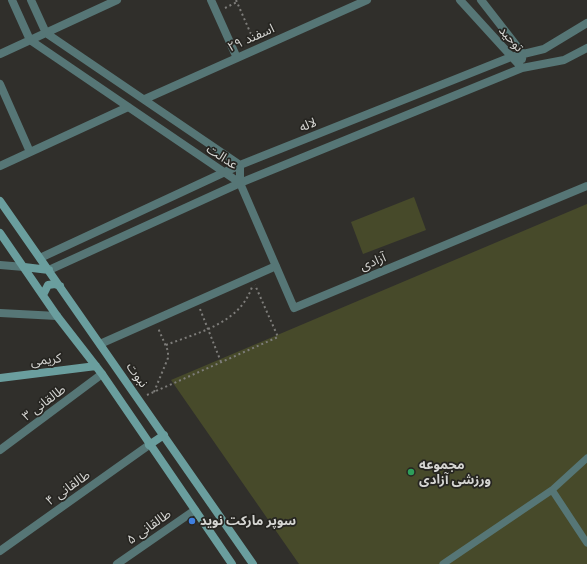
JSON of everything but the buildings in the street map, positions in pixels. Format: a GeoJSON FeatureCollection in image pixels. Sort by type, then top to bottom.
{"type":"FeatureCollection","features":[{"type":"Feature","properties":{"kind":"street"},"geometry":{"type":"LineString","coordinates":[[12,0],[30,40]]}},
{"type":"Feature","properties":{"kind":"street"},"geometry":{"type":"LineString","coordinates":[[31,0],[46,33]]}},
{"type":"Feature","properties":{"kind":"street"},"geometry":{"type":"LineString","coordinates":[[0,54],[117,0]]}},
{"type":"Feature","properties":{"kind":"street"},"geometry":{"type":"LineString","coordinates":[[211,0],[237,58]]}},
{"type":"Feature","properties":{"kind":"street","name":"۲۹ اسفند"},"geometry":{"type":"LineString","coordinates":[[145,99],[367,0]]}},
{"type":"Feature","properties":{"kind":"street","name":"توحید"},"geometry":{"type":"LineString","coordinates":[[460,0],[522,68]]}},
{"type":"Feature","properties":{"kind":"street","name":"توحید"},"geometry":{"type":"LineString","coordinates":[[481,0],[523,54],[522,68]]}},
{"type":"Feature","properties":{"kind":"street","name":"لاله"},"geometry":{"type":"LineString","coordinates":[[40,258],[240,165],[511,57],[544,49],[587,23]]}},
{"type":"Feature","properties":{"kind":"street","name":"عدالت"},"geometry":{"type":"LineString","coordinates":[[30,40],[224,173],[240,182],[240,165],[46,33]]}},
{"type":"Feature","properties":{"kind":"street"},"geometry":{"type":"LineString","coordinates":[[0,265],[49,270],[240,182],[522,68],[564,60],[587,48]]}},
{"type":"Feature","properties":{"kind":"street"},"geometry":{"type":"LineString","coordinates":[[0,84],[30,152]]}},
{"type":"Feature","properties":{"kind":"street"},"geometry":{"type":"LineString","coordinates":[[0,166],[128,108]]}},
{"type":"Feature","properties":{"kind":"street","name":"آزادی"},"geometry":{"type":"LineString","coordinates":[[240,182],[294,308],[587,186]]}},
{"type":"Feature","properties":{"kind":"street","name":"نبوت"},"geometry":{"type":"LineString","coordinates":[[0,201],[253,564]]}},
{"type":"Feature","properties":{"kind":"street"},"geometry":{"type":"LineString","coordinates":[[0,233],[57,316],[102,374],[149,445],[232,564]]}},
{"type":"Feature","properties":{"kind":"street"},"geometry":{"type":"LineString","coordinates":[[24,267],[40,258]]}},
{"type":"Feature","properties":{"kind":"street"},"geometry":{"type":"LineString","coordinates":[[100,344],[276,266]]}},
{"type":"Feature","properties":{"kind":"street"},"geometry":{"type":"LineString","coordinates":[[43,295],[48,285],[55,284],[60,286]]}},
{"type":"Feature","properties":{"kind":"street"},"geometry":{"type":"LineString","coordinates":[[0,313],[57,316]]}},
{"type":"Feature","properties":{"kind":"street","name":"کریمی"},"geometry":{"type":"LineString","coordinates":[[0,378],[96,366]]}},
{"type":"Feature","properties":{"kind":"street","name":"طالقانی ۳"},"geometry":{"type":"LineString","coordinates":[[0,450],[102,374]]}},
{"type":"Feature","properties":{"kind":"street"},"geometry":{"type":"LineString","coordinates":[[149,445],[164,435]]}},
{"type":"Feature","properties":{"kind":"street","name":"طالقانی ۴"},"geometry":{"type":"LineString","coordinates":[[0,551],[149,445]]}},
{"type":"Feature","properties":{"kind":"street","name":"طالقانی ۵"},"geometry":{"type":"LineString","coordinates":[[117,564],[195,510]]}},
{"type":"Feature","properties":{"kind":"lane"},"geometry":{"type":"LineString","coordinates":[[443,564],[552,490],[587,458]]}},
{"type":"Feature","properties":{"kind":"lane"},"geometry":{"type":"LineString","coordinates":[[552,490],[587,543]]}},
{"type":"Feature","properties":{"kind":"path"},"geometry":{"type":"LineString","coordinates":[[216,12],[236,1],[257,49]]}},
{"type":"Feature","properties":{"kind":"path"},"geometry":{"type":"LineString","coordinates":[[139,399],[278,337],[254,282],[245,302],[222,323],[166,345]]}},
{"type":"Feature","properties":{"kind":"path"},"geometry":{"type":"LineString","coordinates":[[197,301],[221,362]]}},
{"type":"Feature","properties":{"kind":"path"},"geometry":{"type":"LineString","coordinates":[[154,392],[168,358],[166,345],[155,320]]}},
{"type":"Feature","properties":{"kind":"green space"},"geometry":{"type":"Polygon","coordinates":[[[414,197],[426,230],[363,254],[351,222],[414,197]]]}},
{"type":"Feature","properties":{"kind":"green space","name":"مجموعه ورزشی آزادی"},"geometry":{"type":"Polygon","coordinates":[[[587,204],[587,564],[299,564],[171,380],[587,204]]]}},
{"type":"Feature","properties":{"kind":"place","name":"مجموعه ورزشی آزادی"},"geometry":{"type":"Point","coordinates":[411,472]}},
{"type":"Feature","properties":{"kind":"place","name":"سوپر مارکت نوید"},"geometry":{"type":"Point","coordinates":[192,521]}}]}
